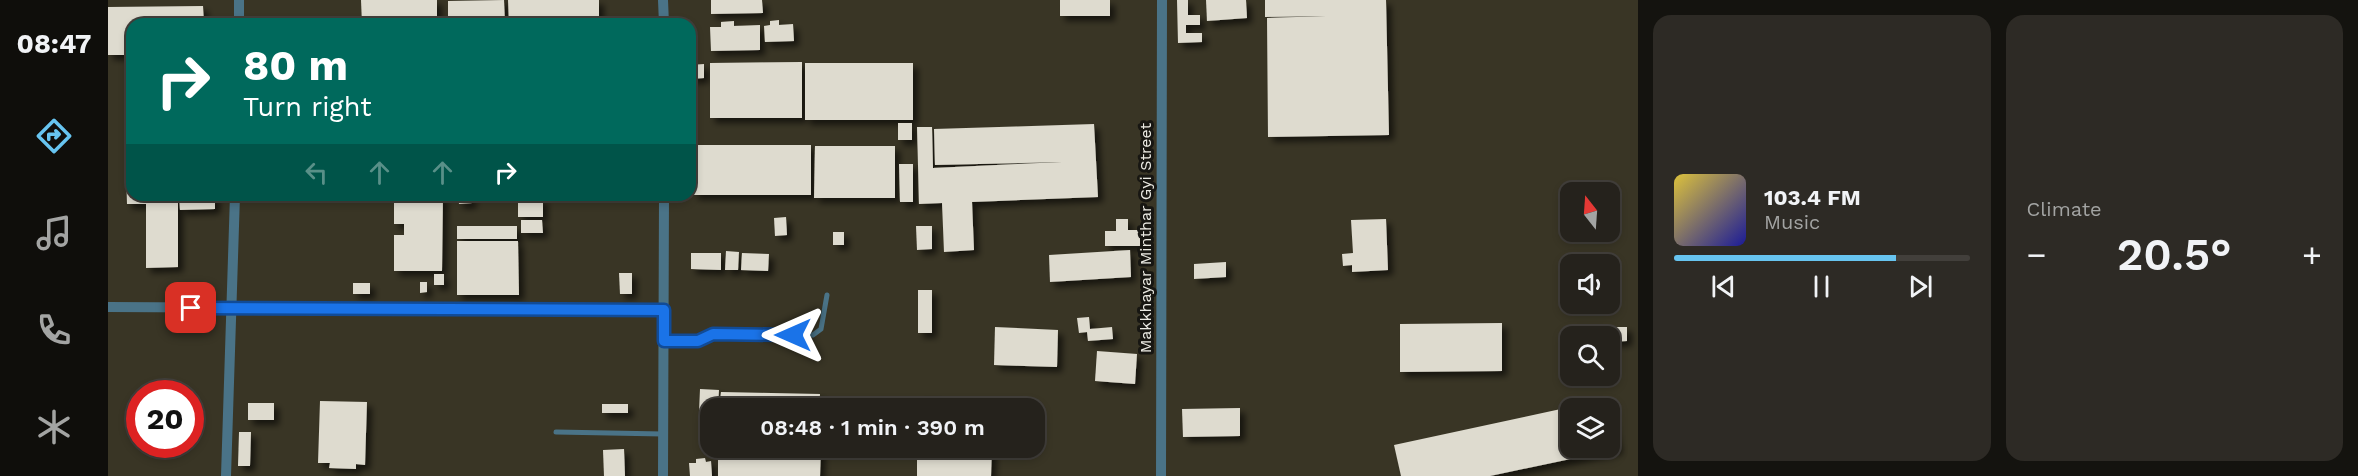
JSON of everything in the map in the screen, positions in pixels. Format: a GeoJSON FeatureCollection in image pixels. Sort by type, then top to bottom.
{"type":"FeatureCollection","features":[{"type":"Feature","properties":{"kind":"street"},"geometry":{"type":"LineString","coordinates":[[238,18],[239,0]]}},
{"type":"Feature","properties":{"kind":"street"},"geometry":{"type":"LineString","coordinates":[[663,0],[663,18]]}},
{"type":"Feature","properties":{"kind":"street","name":"Makkhayar Minthar Gyi Street"},"geometry":{"type":"LineString","coordinates":[[1161,476],[1162,0]]}},
{"type":"Feature","properties":{"kind":"street"},"geometry":{"type":"LineString","coordinates":[[226,476],[235,201]]}},
{"type":"Feature","properties":{"kind":"street"},"geometry":{"type":"LineString","coordinates":[[663,476],[664,201]]}},
{"type":"Feature","properties":{"kind":"street"},"geometry":{"type":"LineString","coordinates":[[108,307],[664,310]]}},
{"type":"Feature","properties":{"kind":"lane"},"geometry":{"type":"LineString","coordinates":[[664,341],[698,341],[713,334],[813,335],[820,329],[827,295]]}},
{"type":"Feature","properties":{"kind":"lane"},"geometry":{"type":"LineString","coordinates":[[556,432],[663,434]]}},
{"type":"Feature","properties":{"kind":"shaded area"},"geometry":{"type":"Polygon","coordinates":[[[108,0],[1638,0],[1638,476],[108,476],[108,0]]]}},
{"type":"Feature","properties":{"kind":"building"},"geometry":{"type":"Polygon","coordinates":[[[361,0],[437,0],[437,18],[362,18],[361,0]]]}},
{"type":"Feature","properties":{"kind":"building"},"geometry":{"type":"Polygon","coordinates":[[[504,0],[505,18],[448,18],[448,1],[504,0]]]}},
{"type":"Feature","properties":{"kind":"building"},"geometry":{"type":"Polygon","coordinates":[[[508,0],[599,0],[599,18],[509,18],[508,0]]]}},
{"type":"Feature","properties":{"kind":"building"},"geometry":{"type":"Polygon","coordinates":[[[711,0],[762,0],[763,13],[711,14],[711,0]]]}},
{"type":"Feature","properties":{"kind":"building"},"geometry":{"type":"Polygon","coordinates":[[[1060,0],[1110,0],[1110,16],[1060,16],[1060,0]]]}},
{"type":"Feature","properties":{"kind":"building"},"geometry":{"type":"Polygon","coordinates":[[[1177,0],[1188,0],[1188,15],[1200,15],[1200,25],[1186,25],[1186,33],[1202,33],[1202,42],[1178,43],[1177,0]]]}},
{"type":"Feature","properties":{"kind":"building"},"geometry":{"type":"Polygon","coordinates":[[[1206,0],[1246,0],[1247,18],[1207,21],[1206,0]]]}},
{"type":"Feature","properties":{"kind":"building"},"geometry":{"type":"Polygon","coordinates":[[[1265,0],[1386,0],[1389,135],[1268,137],[1267,18],[1326,16],[1265,17],[1265,0]]]}},
{"type":"Feature","properties":{"kind":"building"},"geometry":{"type":"Polygon","coordinates":[[[203,6],[204,18],[126,18],[126,55],[108,55],[108,7],[203,6]]]}},
{"type":"Feature","properties":{"kind":"building"},"geometry":{"type":"Polygon","coordinates":[[[779,20],[779,25],[793,24],[794,41],[765,42],[764,26],[770,25],[770,21],[779,20]]]}},
{"type":"Feature","properties":{"kind":"building"},"geometry":{"type":"Polygon","coordinates":[[[734,21],[734,26],[760,25],[760,50],[711,51],[710,27],[721,27],[721,22],[734,21]]]}},
{"type":"Feature","properties":{"kind":"building"},"geometry":{"type":"Polygon","coordinates":[[[802,62],[802,118],[710,118],[710,63],[802,62]]]}},
{"type":"Feature","properties":{"kind":"building"},"geometry":{"type":"Polygon","coordinates":[[[805,63],[913,63],[913,120],[805,120],[805,63]]]}},
{"type":"Feature","properties":{"kind":"building"},"geometry":{"type":"Polygon","coordinates":[[[704,64],[704,78],[696,79],[696,65],[704,64]]]}},
{"type":"Feature","properties":{"kind":"building"},"geometry":{"type":"Polygon","coordinates":[[[898,123],[912,123],[912,140],[898,140],[898,123]]]}},
{"type":"Feature","properties":{"kind":"building"},"geometry":{"type":"Polygon","coordinates":[[[1094,124],[1098,197],[972,202],[974,250],[944,252],[942,203],[919,204],[917,127],[932,127],[933,168],[1062,162],[935,165],[934,129],[1094,124]]]}},
{"type":"Feature","properties":{"kind":"building"},"geometry":{"type":"Polygon","coordinates":[[[696,145],[811,145],[811,195],[696,195],[696,145]]]}},
{"type":"Feature","properties":{"kind":"building"},"geometry":{"type":"Polygon","coordinates":[[[815,146],[895,146],[895,198],[814,198],[815,146]]]}},
{"type":"Feature","properties":{"kind":"building"},"geometry":{"type":"Polygon","coordinates":[[[899,164],[913,164],[913,202],[900,202],[899,164]]]}},
{"type":"Feature","properties":{"kind":"building"},"geometry":{"type":"Polygon","coordinates":[[[127,201],[178,201],[178,267],[146,268],[146,204],[127,204],[127,201]]]}},
{"type":"Feature","properties":{"kind":"building"},"geometry":{"type":"Polygon","coordinates":[[[179,201],[215,201],[215,209],[180,210],[179,201]]]}},
{"type":"Feature","properties":{"kind":"building"},"geometry":{"type":"Polygon","coordinates":[[[394,201],[443,201],[442,271],[394,271],[394,235],[404,235],[404,224],[394,224],[394,201]]]}},
{"type":"Feature","properties":{"kind":"building"},"geometry":{"type":"Polygon","coordinates":[[[459,201],[472,201],[472,203],[459,204],[459,201]]]}},
{"type":"Feature","properties":{"kind":"building"},"geometry":{"type":"Polygon","coordinates":[[[518,201],[543,201],[543,217],[518,217],[518,201]]]}},
{"type":"Feature","properties":{"kind":"building"},"geometry":{"type":"Polygon","coordinates":[[[786,217],[787,235],[775,236],[774,218],[786,217]]]}},
{"type":"Feature","properties":{"kind":"building"},"geometry":{"type":"Polygon","coordinates":[[[1116,219],[1128,219],[1128,230],[1140,230],[1140,246],[1105,246],[1105,231],[1116,231],[1116,219]]]}},
{"type":"Feature","properties":{"kind":"building"},"geometry":{"type":"Polygon","coordinates":[[[1386,219],[1388,270],[1352,272],[1352,265],[1343,266],[1342,254],[1353,253],[1351,220],[1386,219]]]}},
{"type":"Feature","properties":{"kind":"building"},"geometry":{"type":"Polygon","coordinates":[[[521,220],[542,220],[543,233],[521,233],[521,220]]]}},
{"type":"Feature","properties":{"kind":"building"},"geometry":{"type":"Polygon","coordinates":[[[457,226],[517,226],[517,239],[457,239],[457,226]]]}},
{"type":"Feature","properties":{"kind":"building"},"geometry":{"type":"Polygon","coordinates":[[[916,226],[932,226],[932,249],[917,250],[916,226]]]}},
{"type":"Feature","properties":{"kind":"building"},"geometry":{"type":"Polygon","coordinates":[[[833,232],[844,232],[844,245],[833,245],[833,232]]]}},
{"type":"Feature","properties":{"kind":"building"},"geometry":{"type":"Polygon","coordinates":[[[457,241],[518,241],[519,295],[457,295],[457,241]]]}},
{"type":"Feature","properties":{"kind":"building"},"geometry":{"type":"Polygon","coordinates":[[[1130,250],[1131,277],[1050,282],[1049,255],[1130,250]]]}},
{"type":"Feature","properties":{"kind":"building"},"geometry":{"type":"Polygon","coordinates":[[[726,251],[739,252],[738,270],[725,270],[726,251]]]}},
{"type":"Feature","properties":{"kind":"building"},"geometry":{"type":"Polygon","coordinates":[[[691,253],[721,253],[721,270],[691,269],[691,253]]]}},
{"type":"Feature","properties":{"kind":"building"},"geometry":{"type":"Polygon","coordinates":[[[742,253],[769,254],[768,271],[741,270],[742,253]]]}},
{"type":"Feature","properties":{"kind":"building"},"geometry":{"type":"Polygon","coordinates":[[[1226,262],[1226,277],[1194,279],[1194,264],[1226,262]]]}},
{"type":"Feature","properties":{"kind":"building"},"geometry":{"type":"Polygon","coordinates":[[[619,273],[632,273],[632,294],[620,294],[619,273]]]}},
{"type":"Feature","properties":{"kind":"building"},"geometry":{"type":"Polygon","coordinates":[[[434,274],[444,274],[444,285],[434,285],[434,274]]]}},
{"type":"Feature","properties":{"kind":"building"},"geometry":{"type":"Polygon","coordinates":[[[420,282],[427,282],[427,292],[420,293],[420,282]]]}},
{"type":"Feature","properties":{"kind":"building"},"geometry":{"type":"Polygon","coordinates":[[[353,283],[370,283],[370,294],[353,294],[353,283]]]}},
{"type":"Feature","properties":{"kind":"building"},"geometry":{"type":"Polygon","coordinates":[[[918,290],[932,290],[932,333],[918,333],[918,290]]]}},
{"type":"Feature","properties":{"kind":"building"},"geometry":{"type":"Polygon","coordinates":[[[1089,317],[1090,329],[1112,327],[1113,339],[1088,341],[1087,332],[1079,333],[1077,318],[1089,317]]]}},
{"type":"Feature","properties":{"kind":"building"},"geometry":{"type":"Polygon","coordinates":[[[1502,323],[1502,371],[1400,372],[1400,324],[1502,323]]]}},
{"type":"Feature","properties":{"kind":"building"},"geometry":{"type":"Polygon","coordinates":[[[995,327],[1058,330],[1057,367],[994,365],[995,327]]]}},
{"type":"Feature","properties":{"kind":"building"},"geometry":{"type":"Polygon","coordinates":[[[1620,327],[1627,327],[1627,341],[1620,341],[1620,327]]]}},
{"type":"Feature","properties":{"kind":"building"},"geometry":{"type":"Polygon","coordinates":[[[1097,351],[1137,354],[1135,384],[1095,381],[1097,351]]]}},
{"type":"Feature","properties":{"kind":"building"},"geometry":{"type":"Polygon","coordinates":[[[700,389],[719,390],[719,398],[700,398],[699,412],[700,389]]]}},
{"type":"Feature","properties":{"kind":"building"},"geometry":{"type":"Polygon","coordinates":[[[721,392],[820,394],[820,398],[720,398],[721,392]]]}},
{"type":"Feature","properties":{"kind":"building"},"geometry":{"type":"Polygon","coordinates":[[[919,396],[956,398],[919,398],[919,396]]]}},
{"type":"Feature","properties":{"kind":"building"},"geometry":{"type":"Polygon","coordinates":[[[320,401],[367,402],[365,465],[356,464],[356,469],[329,468],[330,463],[318,463],[320,401]]]}},
{"type":"Feature","properties":{"kind":"building"},"geometry":{"type":"Polygon","coordinates":[[[248,403],[274,403],[274,420],[248,420],[248,403]]]}},
{"type":"Feature","properties":{"kind":"building"},"geometry":{"type":"Polygon","coordinates":[[[602,404],[628,404],[628,413],[602,413],[602,404]]]}},
{"type":"Feature","properties":{"kind":"building"},"geometry":{"type":"Polygon","coordinates":[[[1240,408],[1240,436],[1183,437],[1182,409],[1240,408]]]}},
{"type":"Feature","properties":{"kind":"building"},"geometry":{"type":"Polygon","coordinates":[[[1560,409],[1560,458],[1575,458],[1490,476],[1401,476],[1394,445],[1560,409]]]}},
{"type":"Feature","properties":{"kind":"building"},"geometry":{"type":"Polygon","coordinates":[[[239,432],[251,432],[250,466],[238,466],[239,432]]]}},
{"type":"Feature","properties":{"kind":"building"},"geometry":{"type":"Polygon","coordinates":[[[624,449],[625,476],[604,476],[603,450],[624,449]]]}},
{"type":"Feature","properties":{"kind":"building"},"geometry":{"type":"Polygon","coordinates":[[[705,458],[706,462],[711,461],[712,476],[690,476],[689,463],[696,463],[696,459],[705,458]]]}},
{"type":"Feature","properties":{"kind":"building"},"geometry":{"type":"Polygon","coordinates":[[[718,458],[821,458],[820,476],[718,476],[718,458]]]}},
{"type":"Feature","properties":{"kind":"building"},"geometry":{"type":"Polygon","coordinates":[[[917,458],[992,458],[991,476],[917,476],[917,458]]]}},
{"type":"Feature","properties":{"kind":"route"},"geometry":{"type":"LineString","coordinates":[[191,308],[664,310],[664,341],[698,341],[713,334],[793,335]]}}]}
